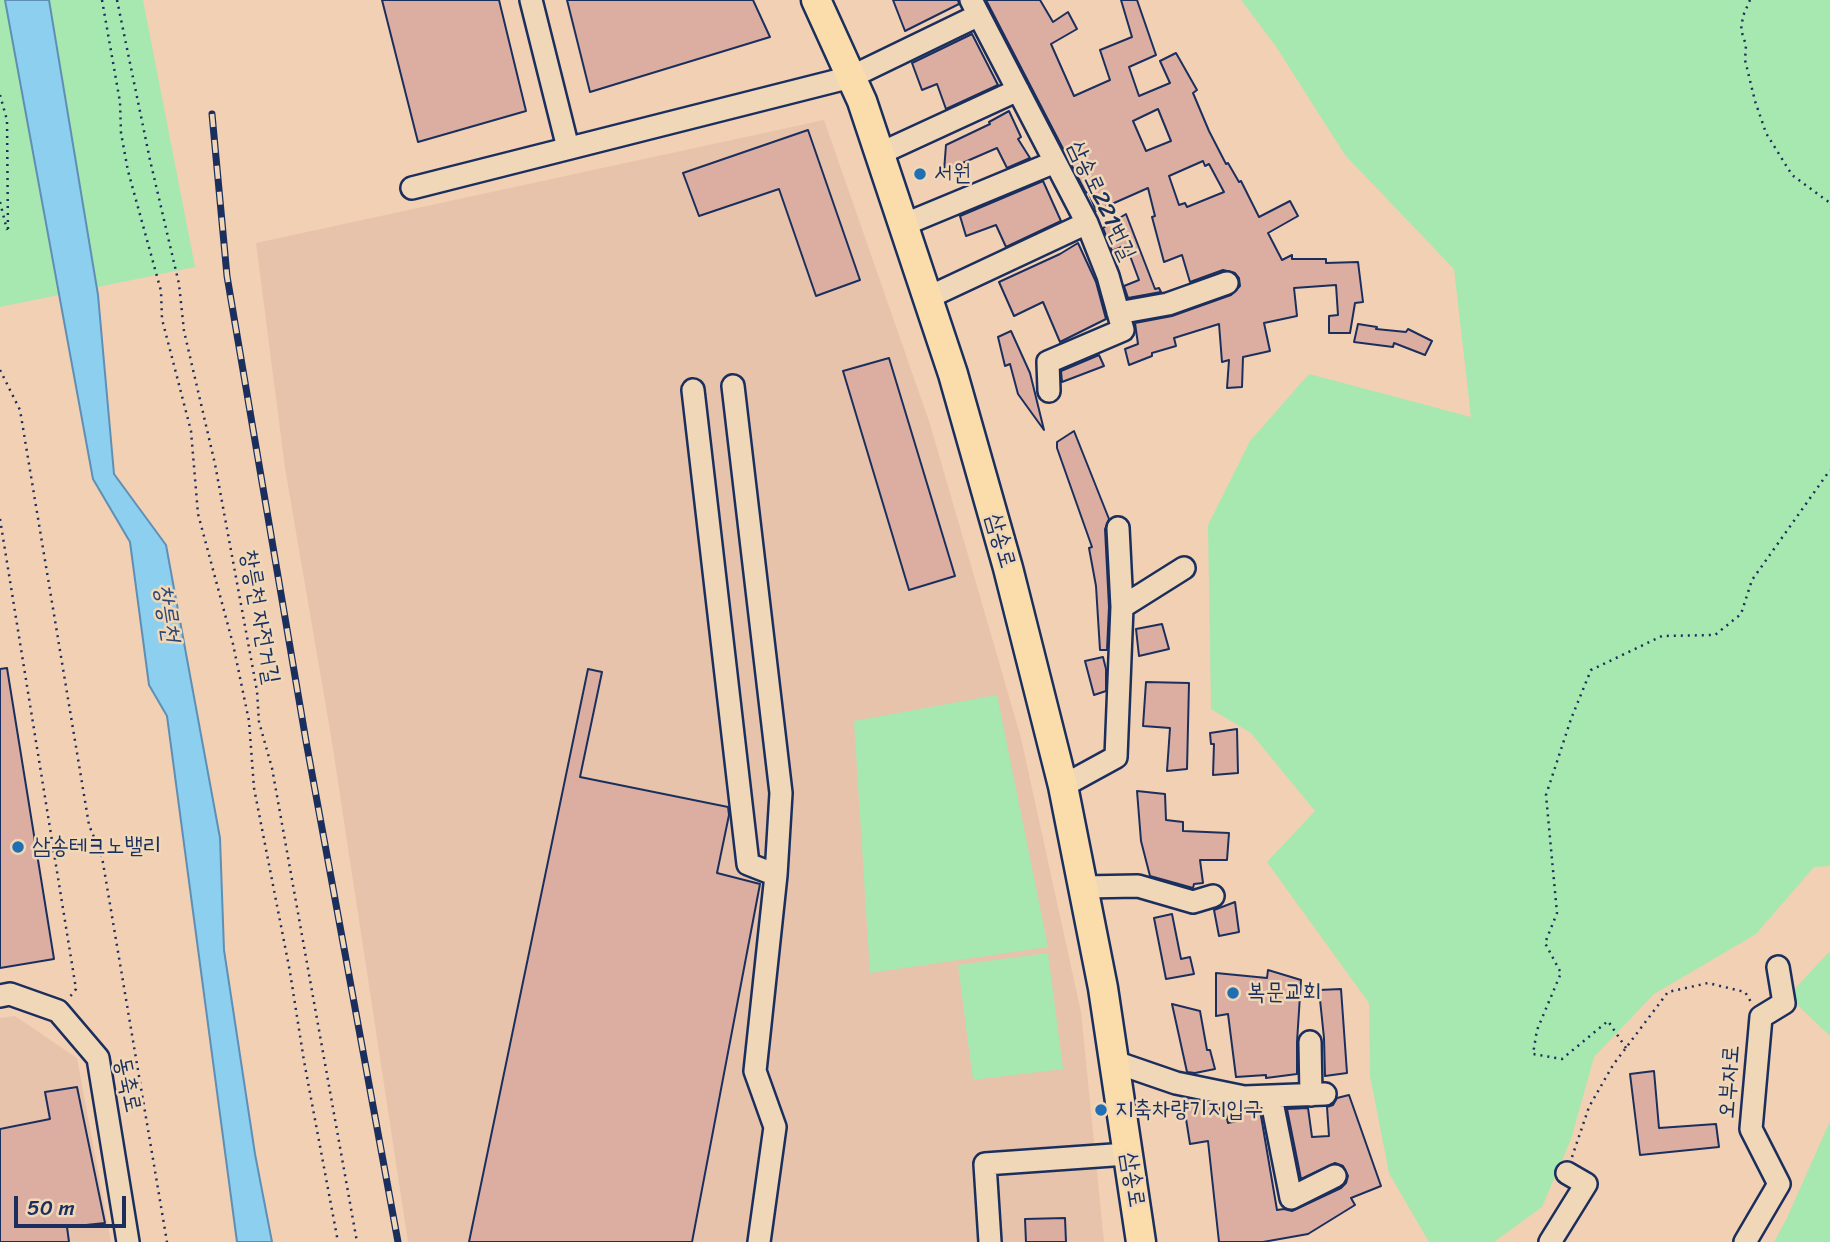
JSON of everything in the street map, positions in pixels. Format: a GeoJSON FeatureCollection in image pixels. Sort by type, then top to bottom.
{"type":"FeatureCollection","features":[{"type":"Feature","properties":{"kind":"main road","name":"삼송로"},"geometry":{"type":"LineString","coordinates":[[816,0],[862,101],[953,374],[1008,568],[1063,786],[1083,887],[1115,1062],[1141,1242]]}},
{"type":"Feature","properties":{"kind":"street"},"geometry":{"type":"LineString","coordinates":[[531,0],[568,148]]}},
{"type":"Feature","properties":{"kind":"street"},"geometry":{"type":"LineString","coordinates":[[412,188],[850,76],[975,8]]}},
{"type":"Feature","properties":{"kind":"street","name":"삼송로221번길"},"geometry":{"type":"LineString","coordinates":[[975,8],[1087,223],[1108,276],[1118,313]]}},
{"type":"Feature","properties":{"kind":"street"},"geometry":{"type":"LineString","coordinates":[[879,154],[1018,90]]}},
{"type":"Feature","properties":{"kind":"street"},"geometry":{"type":"LineString","coordinates":[[903,225],[1055,162]]}},
{"type":"Feature","properties":{"kind":"street"},"geometry":{"type":"LineString","coordinates":[[927,298],[1087,223]]}},
{"type":"Feature","properties":{"kind":"street"},"geometry":{"type":"LineString","coordinates":[[1049,391],[1048,362],[1123,330],[1118,313],[1168,304],[1227,284]]}},
{"type":"Feature","properties":{"kind":"street"},"geometry":{"type":"LineString","coordinates":[[733,386],[781,793],[776,874],[755,1071],[775,1127],[759,1242]]}},
{"type":"Feature","properties":{"kind":"street"},"geometry":{"type":"LineString","coordinates":[[693,390],[748,864],[776,874]]}},
{"type":"Feature","properties":{"kind":"street"},"geometry":{"type":"LineString","coordinates":[[1063,786],[1116,757],[1122,607],[1118,528]]}},
{"type":"Feature","properties":{"kind":"street"},"geometry":{"type":"LineString","coordinates":[[1122,607],[1184,568]]}},
{"type":"Feature","properties":{"kind":"street"},"geometry":{"type":"LineString","coordinates":[[1083,887],[1138,886],[1193,902],[1213,896]]}},
{"type":"Feature","properties":{"kind":"street","name":"오부자로"},"geometry":{"type":"LineString","coordinates":[[1745,1242],[1779,1184],[1751,1129],[1761,1017],[1784,1003],[1778,967]]}},
{"type":"Feature","properties":{"kind":"street","name":"동축로"},"geometry":{"type":"LineString","coordinates":[[0,996],[10,994],[58,1011],[98,1058],[128,1242]]}},
{"type":"Feature","properties":{"kind":"street"},"geometry":{"type":"LineString","coordinates":[[1115,1062],[1176,1083],[1244,1097],[1318,1094],[1310,1042]]}},
{"type":"Feature","properties":{"kind":"street"},"geometry":{"type":"LineString","coordinates":[[1271,1097],[1291,1198],[1335,1176]]}},
{"type":"Feature","properties":{"kind":"street"},"geometry":{"type":"LineString","coordinates":[[990,1242],[985,1164],[1127,1154]]}},
{"type":"Feature","properties":{"kind":"street"},"geometry":{"type":"LineString","coordinates":[[1550,1242],[1587,1184],[1567,1173]]}},
{"type":"Feature","properties":{"kind":"path"},"geometry":{"type":"LineString","coordinates":[[102,0],[120,102],[121,133],[128,172],[161,291],[162,319],[191,431],[198,514],[233,644],[248,721],[254,788],[338,1242]]}},
{"type":"Feature","properties":{"kind":"path","name":"창릉천 자전거길"},"geometry":{"type":"LineString","coordinates":[[117,0],[178,284],[184,331],[215,464],[255,680],[258,722],[272,768],[357,1242]]}},
{"type":"Feature","properties":{"kind":"path"},"geometry":{"type":"LineString","coordinates":[[1750,0],[1743,16],[1741,30],[1746,45],[1745,60],[1766,133],[1792,175],[1830,202]]}},
{"type":"Feature","properties":{"kind":"path"},"geometry":{"type":"LineString","coordinates":[[0,95],[7,120],[8,234],[0,202]]}},
{"type":"Feature","properties":{"kind":"path"},"geometry":{"type":"LineString","coordinates":[[0,370],[20,410],[89,825],[102,857],[167,1242]]}},
{"type":"Feature","properties":{"kind":"path"},"geometry":{"type":"LineString","coordinates":[[1626,1048],[1608,1021],[1562,1059],[1534,1054],[1537,1030],[1562,973],[1545,943],[1557,913],[1546,795],[1571,719],[1591,670],[1662,636],[1715,635],[1741,614],[1752,580],[1830,470]]}},
{"type":"Feature","properties":{"kind":"path"},"geometry":{"type":"LineString","coordinates":[[0,519],[76,989],[66,1001]]}},
{"type":"Feature","properties":{"kind":"path"},"geometry":{"type":"LineString","coordinates":[[1567,1173],[1589,1107],[1613,1065],[1668,992],[1708,983],[1745,992],[1761,1017]]}},
{"type":"Feature","properties":{"kind":"shaded area"},"geometry":{"type":"Polygon","coordinates":[[[824,120],[930,424],[1021,738],[1081,1012],[1104,1242],[408,1242],[331,736],[285,468],[256,243],[824,120]]]}},
{"type":"Feature","properties":{"kind":"shaded area"},"geometry":{"type":"Polygon","coordinates":[[[15,1016],[77,1058],[111,1242],[0,1242],[0,1018],[15,1016]]]}},
{"type":"Feature","properties":{"kind":"green space"},"geometry":{"type":"Polygon","coordinates":[[[0,0],[143,0],[195,267],[0,307],[0,0]]]}},
{"type":"Feature","properties":{"kind":"green space"},"geometry":{"type":"Polygon","coordinates":[[[1241,0],[1830,0],[1830,866],[1814,867],[1756,934],[1654,994],[1594,1057],[1571,1139],[1542,1207],[1494,1242],[1429,1242],[1389,1173],[1370,1076],[1369,1003],[1267,862],[1315,811],[1251,733],[1211,709],[1208,525],[1250,441],[1309,374],[1471,417],[1454,269],[1345,155],[1275,45],[1241,0]]]}},
{"type":"Feature","properties":{"kind":"green space"},"geometry":{"type":"Polygon","coordinates":[[[997,695],[1048,947],[870,973],[854,721],[997,695]]]}},
{"type":"Feature","properties":{"kind":"green space"},"geometry":{"type":"Polygon","coordinates":[[[1830,951],[1830,1036],[1788,996],[1830,951]]]}},
{"type":"Feature","properties":{"kind":"green space"},"geometry":{"type":"Polygon","coordinates":[[[1048,953],[1063,1069],[973,1080],[958,965],[1048,953]]]}},
{"type":"Feature","properties":{"kind":"green space"},"geometry":{"type":"Polygon","coordinates":[[[1830,1121],[1830,1242],[1774,1242],[1786,1220],[1830,1121]]]}},
{"type":"Feature","properties":{"kind":"water","name":"창릉천"},"geometry":{"type":"Polygon","coordinates":[[[5,0],[49,0],[98,295],[114,474],[166,545],[220,838],[224,950],[255,1154],[272,1242],[237,1242],[167,716],[149,685],[130,542],[93,479],[5,0]]]}},
{"type":"Feature","properties":{"kind":"building"},"geometry":{"type":"Polygon","coordinates":[[[382,0],[499,0],[526,111],[418,142],[382,0]]]}},
{"type":"Feature","properties":{"kind":"building"},"geometry":{"type":"Polygon","coordinates":[[[567,0],[753,0],[770,37],[590,92],[567,0]]]}},
{"type":"Feature","properties":{"kind":"building"},"geometry":{"type":"Polygon","coordinates":[[[893,0],[958,0],[959,4],[905,31],[893,0]]]}},
{"type":"Feature","properties":{"kind":"building"},"geometry":{"type":"Polygon","coordinates":[[[986,0],[1040,0],[1053,22],[1068,12],[1077,29],[1051,44],[1074,96],[1110,80],[1100,50],[1132,37],[1121,0],[1137,0],[1156,55],[1129,67],[1139,96],[1170,83],[1160,61],[1176,53],[1197,90],[1193,93],[1209,131],[1226,164],[1228,163],[1239,182],[1241,181],[1259,217],[1290,201],[1298,216],[1268,233],[1282,260],[1292,255],[1292,259],[1326,259],[1326,263],[1358,262],[1363,302],[1355,303],[1350,333],[1329,333],[1329,316],[1338,315],[1336,285],[1294,288],[1297,316],[1264,323],[1270,351],[1243,357],[1242,387],[1227,388],[1229,360],[1222,362],[1219,324],[1174,338],[1176,346],[1152,353],[1152,356],[1129,365],[1125,349],[1138,344],[1135,323],[1172,316],[1231,295],[1240,286],[1239,278],[1235,273],[1223,270],[1190,282],[1182,255],[1164,262],[1152,217],[1155,216],[1148,188],[1096,211],[1088,191],[1086,193],[986,0]],[[1158,109],[1133,121],[1146,151],[1171,141],[1158,109]],[[1203,161],[1169,176],[1179,205],[1185,203],[1187,207],[1224,192],[1209,164],[1205,166],[1203,161]]]}},
{"type":"Feature","properties":{"kind":"building"},"geometry":{"type":"Polygon","coordinates":[[[972,34],[998,85],[946,109],[937,84],[922,90],[912,63],[972,34]]]}},
{"type":"Feature","properties":{"kind":"building"},"geometry":{"type":"Polygon","coordinates":[[[1009,111],[1021,137],[1018,139],[1030,158],[1007,168],[997,148],[944,171],[946,145],[990,124],[989,122],[1009,111]]]}},
{"type":"Feature","properties":{"kind":"building"},"geometry":{"type":"Polygon","coordinates":[[[808,130],[860,280],[816,296],[779,189],[699,216],[683,173],[808,130]]]}},
{"type":"Feature","properties":{"kind":"building"},"geometry":{"type":"Polygon","coordinates":[[[1043,181],[1061,221],[1006,247],[996,225],[966,236],[960,216],[1043,181]]]}},
{"type":"Feature","properties":{"kind":"building"},"geometry":{"type":"Polygon","coordinates":[[[1126,214],[1155,289],[1159,288],[1161,292],[1128,298],[1124,286],[1139,280],[1126,245],[1112,251],[1103,228],[1126,214]]]}},
{"type":"Feature","properties":{"kind":"building"},"geometry":{"type":"Polygon","coordinates":[[[1078,243],[1096,282],[1106,319],[1060,342],[1043,302],[1014,316],[999,282],[1078,243]]]}},
{"type":"Feature","properties":{"kind":"building"},"geometry":{"type":"Polygon","coordinates":[[[1358,324],[1406,332],[1408,329],[1432,341],[1425,355],[1394,343],[1393,347],[1354,342],[1358,324]]]}},
{"type":"Feature","properties":{"kind":"building"},"geometry":{"type":"Polygon","coordinates":[[[1011,331],[1030,373],[1044,430],[1018,394],[1010,364],[1005,366],[998,337],[1011,331]]]}},
{"type":"Feature","properties":{"kind":"building"},"geometry":{"type":"Polygon","coordinates":[[[1099,355],[1104,366],[1062,382],[1061,371],[1099,355]]]}},
{"type":"Feature","properties":{"kind":"building"},"geometry":{"type":"Polygon","coordinates":[[[889,358],[955,576],[909,590],[843,371],[889,358]]]}},
{"type":"Feature","properties":{"kind":"building"},"geometry":{"type":"Polygon","coordinates":[[[1074,431],[1109,519],[1105,529],[1109,607],[1107,650],[1100,650],[1096,586],[1089,548],[1092,547],[1057,448],[1057,442],[1074,431]]]}},
{"type":"Feature","properties":{"kind":"building"},"geometry":{"type":"Polygon","coordinates":[[[1162,624],[1169,649],[1139,656],[1136,629],[1162,624]]]}},
{"type":"Feature","properties":{"kind":"building"},"geometry":{"type":"Polygon","coordinates":[[[1103,657],[1106,691],[1094,695],[1085,661],[1103,657]]]}},
{"type":"Feature","properties":{"kind":"building","name":"삼송테크노밸리"},"geometry":{"type":"Polygon","coordinates":[[[7,668],[54,959],[0,968],[0,669],[7,668]]]}},
{"type":"Feature","properties":{"kind":"building"},"geometry":{"type":"Polygon","coordinates":[[[588,669],[602,672],[580,777],[728,807],[729,815],[717,873],[760,884],[692,1242],[469,1242],[588,669]]]}},
{"type":"Feature","properties":{"kind":"building"},"geometry":{"type":"Polygon","coordinates":[[[1146,682],[1189,683],[1187,769],[1167,771],[1170,728],[1143,726],[1146,682]]]}},
{"type":"Feature","properties":{"kind":"building"},"geometry":{"type":"Polygon","coordinates":[[[1237,729],[1238,773],[1213,775],[1214,744],[1211,744],[1210,733],[1237,729]]]}},
{"type":"Feature","properties":{"kind":"building"},"geometry":{"type":"Polygon","coordinates":[[[1137,791],[1165,794],[1166,820],[1183,822],[1183,831],[1229,833],[1227,860],[1200,860],[1203,883],[1194,884],[1193,888],[1150,876],[1141,841],[1137,791]]]}},
{"type":"Feature","properties":{"kind":"building"},"geometry":{"type":"Polygon","coordinates":[[[1235,902],[1239,932],[1219,936],[1214,910],[1235,902]]]}},
{"type":"Feature","properties":{"kind":"building"},"geometry":{"type":"Polygon","coordinates":[[[1172,914],[1181,959],[1190,957],[1194,974],[1166,979],[1154,918],[1172,914]]]}},
{"type":"Feature","properties":{"kind":"building"},"geometry":{"type":"Polygon","coordinates":[[[1268,970],[1301,980],[1297,1074],[1266,1078],[1266,1075],[1236,1077],[1228,1014],[1216,1016],[1216,973],[1267,978],[1268,970]]]}},
{"type":"Feature","properties":{"kind":"building"},"geometry":{"type":"Polygon","coordinates":[[[1341,989],[1347,1073],[1325,1076],[1319,990],[1341,989]]]}},
{"type":"Feature","properties":{"kind":"building"},"geometry":{"type":"Polygon","coordinates":[[[1172,1004],[1200,1011],[1207,1050],[1210,1050],[1215,1069],[1187,1072],[1172,1004]]]}},
{"type":"Feature","properties":{"kind":"building"},"geometry":{"type":"Polygon","coordinates":[[[1654,1071],[1659,1128],[1716,1124],[1719,1147],[1640,1155],[1630,1074],[1654,1071]]]}},
{"type":"Feature","properties":{"kind":"building"},"geometry":{"type":"Polygon","coordinates":[[[77,1087],[105,1223],[67,1227],[69,1242],[0,1242],[0,1129],[50,1119],[45,1092],[77,1087]]]}},
{"type":"Feature","properties":{"kind":"building"},"geometry":{"type":"Polygon","coordinates":[[[1349,1095],[1381,1186],[1351,1198],[1355,1205],[1308,1234],[1263,1242],[1219,1242],[1208,1141],[1190,1144],[1183,1100],[1220,1105],[1220,1111],[1225,1110],[1228,1123],[1242,1120],[1241,1110],[1260,1110],[1277,1210],[1292,1211],[1341,1188],[1348,1176],[1343,1166],[1335,1163],[1301,1179],[1287,1109],[1308,1108],[1312,1137],[1329,1136],[1327,1107],[1333,1105],[1337,1098],[1349,1095]]]}},
{"type":"Feature","properties":{"kind":"building"},"geometry":{"type":"Polygon","coordinates":[[[1065,1218],[1066,1242],[1026,1242],[1025,1219],[1065,1218]]]}},
{"type":"Feature","properties":{"kind":"railway"},"geometry":{"type":"LineString","coordinates":[[212,114],[227,276],[306,741],[398,1242]]}},
{"type":"Feature","properties":{"kind":"place","name":"서원"},"geometry":{"type":"Point","coordinates":[920,174]}},
{"type":"Feature","properties":{"kind":"place","name":"삼송테크노밸리"},"geometry":{"type":"Point","coordinates":[18,847]}},
{"type":"Feature","properties":{"kind":"place","name":"복문교회"},"geometry":{"type":"Point","coordinates":[1233,993]}},
{"type":"Feature","properties":{"kind":"place","name":"지축차량기지입구"},"geometry":{"type":"Point","coordinates":[1101,1110]}}]}
